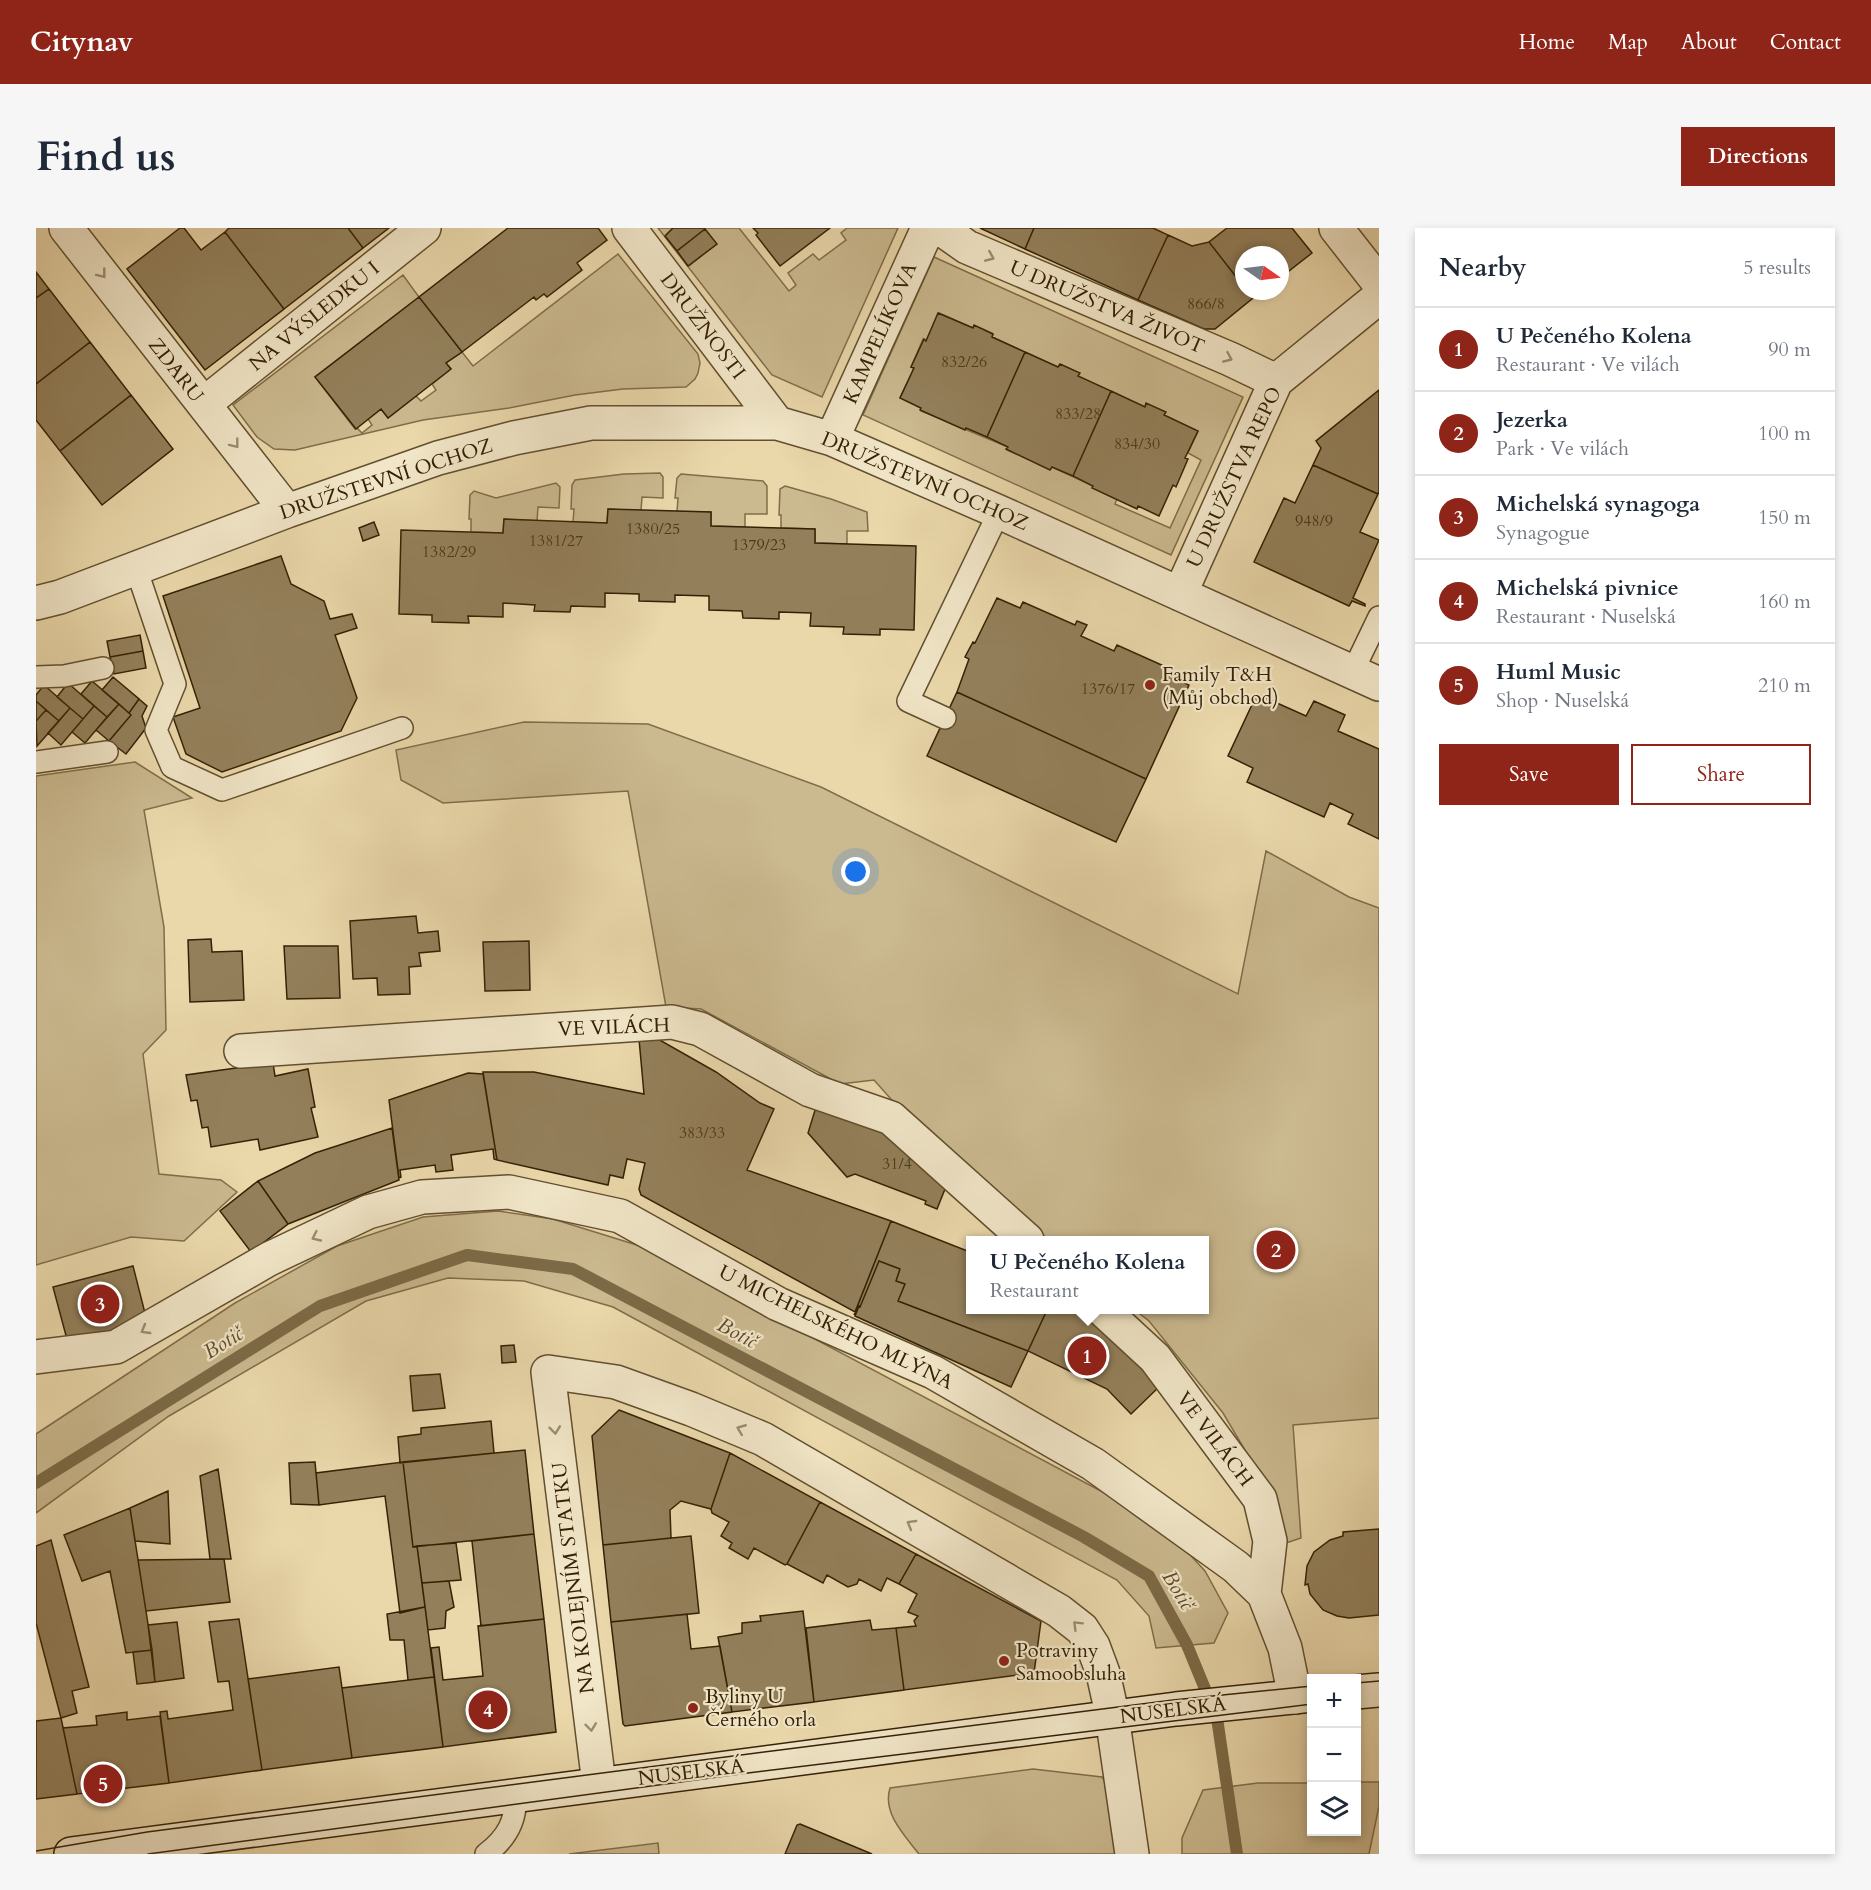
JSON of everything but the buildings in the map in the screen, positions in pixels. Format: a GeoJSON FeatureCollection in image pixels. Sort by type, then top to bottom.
{"type":"FeatureCollection","features":[{"type":"Feature","properties":{"kind":"street","name":"ZDARU"},"geometry":{"type":"LineString","coordinates":[[66,228],[286,511]]}},
{"type":"Feature","properties":{"kind":"street","name":"NA VÝSLEDKU I"},"geometry":{"type":"LineString","coordinates":[[204,404],[424,228]]}},
{"type":"Feature","properties":{"kind":"street","name":"DRUŽNOSTI"},"geometry":{"type":"LineString","coordinates":[[629,228],[777,423]]}},
{"type":"Feature","properties":{"kind":"street","name":"KAMPELÍKOVA"},"geometry":{"type":"LineString","coordinates":[[832,439],[928,228]]}},
{"type":"Feature","properties":{"kind":"street","name":"U DRUŽSTVA ŽIVOT"},"geometry":{"type":"LineString","coordinates":[[940,228],[967,247],[1276,381]]}},
{"type":"Feature","properties":{"kind":"street"},"geometry":{"type":"LineString","coordinates":[[1336,228],[1379,284]]}},
{"type":"Feature","properties":{"kind":"street","name":"U DRUŽSTVA REPO"},"geometry":{"type":"LineString","coordinates":[[1180,594],[1276,381],[1379,297]]}},
{"type":"Feature","properties":{"kind":"street","name":"DRUŽSTEVNÍ OCHOZ"},"geometry":{"type":"LineString","coordinates":[[36,603],[60,597],[286,511],[438,458],[514,438],[591,423],[777,423],[832,439],[1366,677]]}},
{"type":"Feature","properties":{"kind":"street","name":"VE VILÁCH"},"geometry":{"type":"LineString","coordinates":[[241,1051],[672,1022],[700,1029],[810,1090],[891,1118],[1022,1236]]}},
{"type":"Feature","properties":{"kind":"street","name":"U MICHELSKÉHO MLÝNA"},"geometry":{"type":"LineString","coordinates":[[36,1357],[116,1347],[269,1259],[368,1212],[422,1197],[509,1192],[620,1216],[778,1304],[933,1372],[1093,1464],[1236,1567],[1264,1594],[1306,1697]]}},
{"type":"Feature","properties":{"kind":"street","name":"VE VILÁCH"},"geometry":{"type":"LineString","coordinates":[[1107,1314],[1155,1358],[1260,1499],[1270,1541],[1264,1594]]}},
{"type":"Feature","properties":{"kind":"street","name":"NA KOLEJNÍM STATKU"},"geometry":{"type":"LineString","coordinates":[[599,1784],[548,1372],[616,1382],[763,1438],[1059,1611],[1082,1629],[1093,1646],[1103,1673],[1113,1717]]}},
{"type":"Feature","properties":{"kind":"street"},"geometry":{"type":"LineString","coordinates":[[1361,1692],[1379,1690]]}},
{"type":"Feature","properties":{"kind":"street","name":"NUSELSKÁ"},"geometry":{"type":"LineString","coordinates":[[71,1854],[1113,1717],[1306,1697]]}},
{"type":"Feature","properties":{"kind":"street"},"geometry":{"type":"LineString","coordinates":[[1113,1717],[1132,1854]]}},
{"type":"Feature","properties":{"kind":"lane"},"geometry":{"type":"LineString","coordinates":[[945,718],[908,701],[999,512]]}},
{"type":"Feature","properties":{"kind":"lane"},"geometry":{"type":"LineString","coordinates":[[136,568],[175,684],[156,730],[172,767],[222,790],[402,728]]}},
{"type":"Feature","properties":{"kind":"lane"},"geometry":{"type":"LineString","coordinates":[[1366,677],[1379,617]]}},
{"type":"Feature","properties":{"kind":"lane"},"geometry":{"type":"LineString","coordinates":[[36,677],[63,676],[103,668]]}},
{"type":"Feature","properties":{"kind":"lane"},"geometry":{"type":"LineString","coordinates":[[36,762],[107,752]]}},
{"type":"Feature","properties":{"kind":"lane"},"geometry":{"type":"LineString","coordinates":[[1361,1701],[1379,1700]]}},
{"type":"Feature","properties":{"kind":"lane"},"geometry":{"type":"LineString","coordinates":[[486,1854],[497,1844],[513,1822],[515,1796]]}},
{"type":"Feature","properties":{"kind":"shaded area"},"geometry":{"type":"Polygon","coordinates":[[[658,228],[673,228],[665,236],[689,266],[716,244],[704,228],[739,228],[789,291],[796,285],[788,273],[813,254],[819,260],[846,240],[841,233],[847,228],[898,228],[822,397],[772,375],[658,228]]]}},
{"type":"Feature","properties":{"kind":"shaded area"},"geometry":{"type":"Polygon","coordinates":[[[618,254],[698,354],[700,363],[698,373],[686,387],[623,389],[575,395],[509,408],[423,420],[295,450],[274,449],[257,437],[233,405],[403,275],[419,297],[315,377],[355,429],[357,428],[362,433],[372,425],[368,419],[381,409],[388,418],[416,396],[421,401],[436,390],[432,384],[451,369],[446,363],[462,352],[473,366],[618,254]]]}},
{"type":"Feature","properties":{"kind":"shaded area"},"geometry":{"type":"Polygon","coordinates":[[[934,257],[1243,397],[1171,555],[863,415],[934,257]],[[939,313],[926,341],[923,339],[911,367],[914,368],[900,398],[921,408],[921,411],[1093,486],[1117,499],[1115,504],[1170,528],[1201,460],[1188,453],[1198,431],[1164,415],[1165,412],[1146,404],[1145,407],[992,337],[993,334],[975,326],[973,328],[939,313]]]}},
{"type":"Feature","properties":{"kind":"shaded area"},"geometry":{"type":"Polygon","coordinates":[[[660,473],[663,477],[663,498],[642,497],[641,511],[608,509],[607,523],[573,522],[572,485],[575,480],[624,474],[660,473]]]}},
{"type":"Feature","properties":{"kind":"shaded area"},"geometry":{"type":"Polygon","coordinates":[[[681,474],[763,481],[767,486],[767,514],[745,514],[745,527],[711,526],[711,512],[677,512],[678,498],[675,498],[677,478],[681,474]]]}},
{"type":"Feature","properties":{"kind":"shaded area"},"geometry":{"type":"Polygon","coordinates":[[[556,483],[560,487],[559,508],[538,507],[537,521],[504,519],[503,533],[471,532],[470,495],[474,491],[496,498],[556,483]]]}},
{"type":"Feature","properties":{"kind":"shaded area"},"geometry":{"type":"Polygon","coordinates":[[[785,486],[867,512],[868,531],[847,531],[847,544],[815,543],[815,529],[781,528],[780,489],[785,486]]]}},
{"type":"Feature","properties":{"kind":"shaded area"},"geometry":{"type":"Polygon","coordinates":[[[524,722],[648,724],[821,787],[1238,994],[1266,851],[1349,897],[1379,908],[1379,1418],[1293,1425],[1301,1538],[1283,1544],[1274,1499],[1223,1413],[1149,1321],[1140,1314],[1209,1314],[1209,1236],[1044,1236],[1001,1202],[915,1126],[874,1080],[840,1084],[701,1009],[666,1007],[628,791],[443,803],[401,780],[396,750],[524,722]]]}},
{"type":"Feature","properties":{"kind":"shaded area"},"geometry":{"type":"Polygon","coordinates":[[[135,762],[192,798],[144,810],[164,927],[166,1030],[143,1054],[159,1174],[221,1180],[237,1192],[184,1241],[131,1237],[36,1265],[36,776],[135,762]]]}},
{"type":"Feature","properties":{"kind":"shaded area"},"geometry":{"type":"Polygon","coordinates":[[[498,1211],[553,1219],[640,1246],[1114,1498],[1169,1532],[1205,1571],[1228,1613],[1214,1643],[1156,1648],[1149,1616],[1117,1580],[613,1307],[524,1281],[448,1278],[366,1301],[169,1416],[36,1513],[36,1434],[235,1303],[337,1246],[423,1217],[498,1211]]]}},
{"type":"Feature","properties":{"kind":"shaded area"},"geometry":{"type":"Polygon","coordinates":[[[1033,1769],[1102,1777],[1107,1785],[1119,1854],[919,1854],[896,1824],[889,1806],[890,1788],[1033,1769]]]}},
{"type":"Feature","properties":{"kind":"shaded area"},"geometry":{"type":"Polygon","coordinates":[[[1361,1782],[1379,1782],[1379,1806],[1369,1854],[1182,1854],[1182,1838],[1203,1790],[1258,1783],[1307,1783],[1307,1836],[1361,1836],[1361,1782]]]}},
{"type":"Feature","properties":{"kind":"shaded area"},"geometry":{"type":"Polygon","coordinates":[[[658,1843],[659,1854],[569,1854],[658,1843]]]}},
{"type":"Feature","properties":{"kind":"waterway","name":"Botič"},"geometry":{"type":"LineString","coordinates":[[36,1483],[320,1306],[467,1255],[573,1269],[1084,1537],[1149,1576],[1187,1645],[1217,1718],[1237,1854]]}},
{"type":"Feature","properties":{"kind":"tram line"},"geometry":{"type":"LineString","coordinates":[[1361,1683],[1379,1681]]}},
{"type":"Feature","properties":{"kind":"tram line"},"geometry":{"type":"LineString","coordinates":[[36,1851],[147,1832],[780,1750],[1173,1700],[1307,1687]]}},
{"type":"Feature","properties":{"kind":"tram line"},"geometry":{"type":"LineString","coordinates":[[148,1854],[740,1774],[1307,1705]]}},
{"type":"Feature","properties":{"kind":"place","name":"Family T&H (Můj obchod)"},"geometry":{"type":"Point","coordinates":[1150,685]}},
{"type":"Feature","properties":{"kind":"place","name":"Jezerka"},"geometry":{"type":"Point","coordinates":[1276,1250]}},
{"type":"Feature","properties":{"kind":"place","name":"Michelská synagoga"},"geometry":{"type":"Point","coordinates":[100,1304]}},
{"type":"Feature","properties":{"kind":"place","name":"U Pečeného Kolena"},"geometry":{"type":"Point","coordinates":[1087,1356]}},
{"type":"Feature","properties":{"kind":"place","name":"Potraviny Samoobsluha"},"geometry":{"type":"Point","coordinates":[1004,1661]}},
{"type":"Feature","properties":{"kind":"place","name":"Byliny U Černého orla"},"geometry":{"type":"Point","coordinates":[693,1708]}},
{"type":"Feature","properties":{"kind":"place","name":"Michelská pivnice"},"geometry":{"type":"Point","coordinates":[488,1710]}},
{"type":"Feature","properties":{"kind":"place","name":"Huml Music"},"geometry":{"type":"Point","coordinates":[103,1784]}}]}
